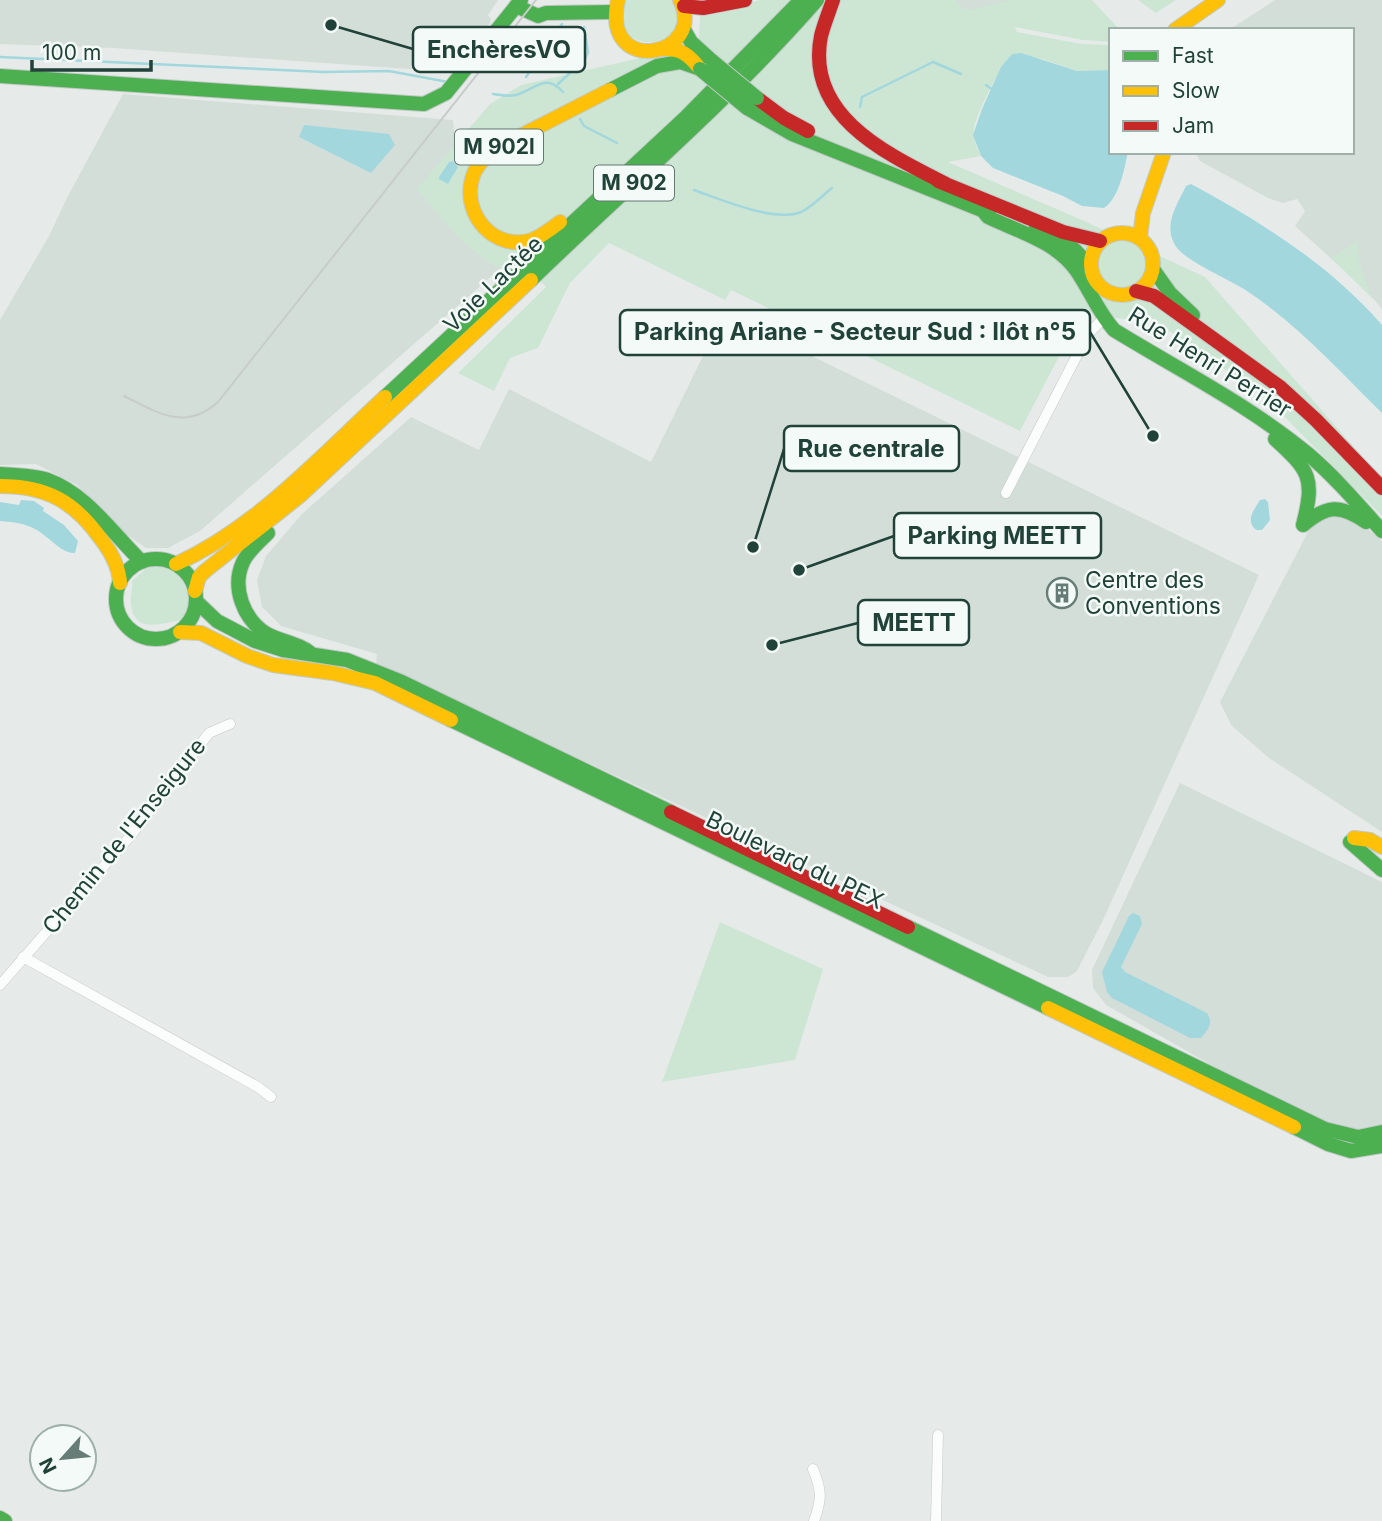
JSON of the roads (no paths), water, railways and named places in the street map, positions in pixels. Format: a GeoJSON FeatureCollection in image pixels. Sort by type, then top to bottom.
{"type":"FeatureCollection","features":[{"type":"Feature","properties":{"kind":"main road"},"geometry":{"type":"LineString","coordinates":[[664,49],[679,37],[683,28],[682,3],[703,8],[745,0]]}},
{"type":"Feature","properties":{"kind":"main road","name":"Voie Lactée"},"geometry":{"type":"LineString","coordinates":[[176,564],[199,555],[284,491],[738,67],[801,0]]}},
{"type":"Feature","properties":{"kind":"main road","name":"Voie Lactée"},"geometry":{"type":"LineString","coordinates":[[196,596],[199,578],[205,571],[301,495],[393,411],[588,225],[702,121],[817,0]]}},
{"type":"Feature","properties":{"kind":"main road"},"geometry":{"type":"LineString","coordinates":[[834,0],[821,28],[818,61],[827,95],[847,123],[866,140],[946,184]]}},
{"type":"Feature","properties":{"kind":"main road"},"geometry":{"type":"LineString","coordinates":[[1178,28],[1218,0]]}},
{"type":"Feature","properties":{"kind":"main road"},"geometry":{"type":"LineString","coordinates":[[0,76],[424,104],[446,93],[514,3],[538,16],[616,6],[616,31],[631,47],[642,52],[674,48],[683,52],[706,65],[792,134],[1055,238],[1086,258],[1094,277],[1108,292],[1127,295],[1136,291],[1148,281],[1153,269],[1153,257],[1148,247],[1133,235],[1108,236],[1094,249],[1091,267]]}},
{"type":"Feature","properties":{"kind":"main road"},"geometry":{"type":"LineString","coordinates":[[683,28],[706,65]]}},
{"type":"Feature","properties":{"kind":"main road","name":"M 902l"},"geometry":{"type":"LineString","coordinates":[[592,204],[584,203],[549,231],[527,241],[508,241],[488,231],[475,217],[468,196],[469,184],[477,164],[486,155],[630,79],[668,63],[706,65]]}},
{"type":"Feature","properties":{"kind":"main road"},"geometry":{"type":"LineString","coordinates":[[752,103],[814,134],[1063,232],[1100,241]]}},
{"type":"Feature","properties":{"kind":"main road"},"geometry":{"type":"LineString","coordinates":[[1133,235],[1163,154]]}},
{"type":"Feature","properties":{"kind":"main road","name":"Rue Henri Perrier"},"geometry":{"type":"LineString","coordinates":[[984,211],[988,217],[1037,239],[1068,260],[1103,319],[1114,330],[1213,388],[1296,444],[1337,482],[1382,533]]}},
{"type":"Feature","properties":{"kind":"main road"},"geometry":{"type":"LineString","coordinates":[[1153,269],[1178,301],[1251,366]]}},
{"type":"Feature","properties":{"kind":"main road"},"geometry":{"type":"LineString","coordinates":[[1136,291],[1154,296],[1280,387],[1382,488]]}},
{"type":"Feature","properties":{"kind":"main road"},"geometry":{"type":"LineString","coordinates":[[1266,426],[1273,437],[1299,461],[1309,477],[1312,489],[1303,525],[1323,510],[1344,508],[1382,533]]}},
{"type":"Feature","properties":{"kind":"main road"},"geometry":{"type":"LineString","coordinates":[[312,654],[302,645],[275,638],[259,628],[246,612],[240,598],[239,582],[243,563],[252,549],[311,493],[345,454]]}},
{"type":"Feature","properties":{"kind":"main road"},"geometry":{"type":"LineString","coordinates":[[0,474],[16,473],[52,482],[69,490],[88,503],[142,562]]}},
{"type":"Feature","properties":{"kind":"main road"},"geometry":{"type":"LineString","coordinates":[[0,486],[18,485],[47,492],[76,508],[95,529],[116,561],[120,572],[116,600],[118,612],[133,632],[156,639],[169,637],[180,632],[188,623],[196,596],[185,571],[176,564],[153,559],[142,562],[133,567],[120,583]]}},
{"type":"Feature","properties":{"kind":"main road","name":"Boulevard du PEX"},"geometry":{"type":"LineString","coordinates":[[196,596],[218,621],[255,641],[283,650],[347,660],[402,682],[1325,1129],[1358,1137],[1382,1132]]}},
{"type":"Feature","properties":{"kind":"main road","name":"Boulevard du PEX"},"geometry":{"type":"LineString","coordinates":[[180,632],[201,633],[247,656],[273,665],[332,673],[376,683],[1328,1144],[1351,1151],[1382,1146]]}},
{"type":"Feature","properties":{"kind":"main road"},"geometry":{"type":"LineString","coordinates":[[1382,847],[1370,840],[1352,840],[1382,870]]}},
{"type":"Feature","properties":{"kind":"main road"},"geometry":{"type":"LineString","coordinates":[[0,1518],[5,1521]]}},
{"type":"Feature","properties":{"kind":"street"},"geometry":{"type":"LineString","coordinates":[[1006,493],[1088,334],[1103,319]]}},
{"type":"Feature","properties":{"kind":"street","name":"Chemin de l'Enseigure"},"geometry":{"type":"LineString","coordinates":[[0,985],[132,834],[209,733],[230,724]]}},
{"type":"Feature","properties":{"kind":"street","name":"Chemin de l'Enseigure"},"geometry":{"type":"LineString","coordinates":[[23,957],[258,1087],[271,1097]]}},
{"type":"Feature","properties":{"kind":"street"},"geometry":{"type":"LineString","coordinates":[[936,1521],[938,1435]]}},
{"type":"Feature","properties":{"kind":"street"},"geometry":{"type":"LineString","coordinates":[[813,1469],[821,1489],[814,1521]]}},
{"type":"Feature","properties":{"kind":"water"},"geometry":{"type":"Polygon","coordinates":[[[1021,53],[1077,71],[1109,70],[1109,154],[1128,154],[1118,190],[1104,208],[1082,206],[993,168],[981,156],[973,135],[1001,67],[1012,54],[1021,53]]]}},
{"type":"Feature","properties":{"kind":"water"},"geometry":{"type":"Polygon","coordinates":[[[304,125],[389,134],[395,145],[371,173],[299,137],[304,125]]]}},
{"type":"Feature","properties":{"kind":"water"},"geometry":{"type":"Polygon","coordinates":[[[453,161],[458,167],[448,184],[439,177],[449,162],[453,161]]]}},
{"type":"Feature","properties":{"kind":"water"},"geometry":{"type":"Polygon","coordinates":[[[1191,184],[1243,213],[1293,246],[1340,283],[1382,325],[1382,413],[1317,349],[1266,304],[1180,251],[1172,237],[1171,222],[1186,186],[1191,184]]]}},
{"type":"Feature","properties":{"kind":"water"},"geometry":{"type":"Polygon","coordinates":[[[1265,499],[1268,502],[1270,520],[1262,530],[1256,530],[1251,523],[1252,515],[1260,500],[1265,499]]]}},
{"type":"Feature","properties":{"kind":"water"},"geometry":{"type":"Polygon","coordinates":[[[21,500],[34,501],[44,508],[43,511],[64,525],[78,541],[75,553],[64,550],[29,526],[0,521],[0,502],[19,505],[21,500]]]}},
{"type":"Feature","properties":{"kind":"water"},"geometry":{"type":"Polygon","coordinates":[[[1133,913],[1140,916],[1142,924],[1121,967],[1125,972],[1207,1013],[1210,1023],[1201,1038],[1190,1038],[1112,998],[1107,992],[1102,972],[1129,916],[1133,913]]]}},
{"type":"Feature","properties":{"kind":"waterway"},"geometry":{"type":"LineString","coordinates":[[526,77],[562,24]]}},
{"type":"Feature","properties":{"kind":"waterway"},"geometry":{"type":"LineString","coordinates":[[558,84],[585,59],[588,52],[584,27]]}},
{"type":"Feature","properties":{"kind":"waterway"},"geometry":{"type":"LineString","coordinates":[[0,57],[324,72],[389,71],[448,82]]}},
{"type":"Feature","properties":{"kind":"waterway"},"geometry":{"type":"LineString","coordinates":[[860,107],[862,97],[933,62],[961,74]]}},
{"type":"Feature","properties":{"kind":"waterway"},"geometry":{"type":"LineString","coordinates":[[493,94],[516,95],[545,83],[551,83],[563,92]]}},
{"type":"Feature","properties":{"kind":"waterway"},"geometry":{"type":"LineString","coordinates":[[986,85],[993,90]]}},
{"type":"Feature","properties":{"kind":"waterway"},"geometry":{"type":"LineString","coordinates":[[580,119],[584,126],[617,143]]}},
{"type":"Feature","properties":{"kind":"waterway"},"geometry":{"type":"LineString","coordinates":[[694,190],[763,212],[790,215],[805,210],[832,188]]}},
{"type":"Feature","properties":{"kind":"tram line"},"geometry":{"type":"LineString","coordinates":[[124,396],[160,413],[182,418],[206,411],[218,402],[536,0]]}},
{"type":"Feature","properties":{"kind":"place","name":"EnchèresVO"},"geometry":{"type":"Point","coordinates":[331,25]}},
{"type":"Feature","properties":{"kind":"place","name":"Parking Ariane - Secteur Sud : Ilôt n°5"},"geometry":{"type":"Point","coordinates":[1153,436]}},
{"type":"Feature","properties":{"kind":"place","name":"Rue centrale"},"geometry":{"type":"Point","coordinates":[753,547]}},
{"type":"Feature","properties":{"kind":"place","name":"Parking MEETT"},"geometry":{"type":"Point","coordinates":[799,570]}},
{"type":"Feature","properties":{"kind":"place","name":"Centre des Conventions"},"geometry":{"type":"Point","coordinates":[1062,593]}},
{"type":"Feature","properties":{"kind":"place","name":"MEETT"},"geometry":{"type":"Point","coordinates":[772,645]}}]}
